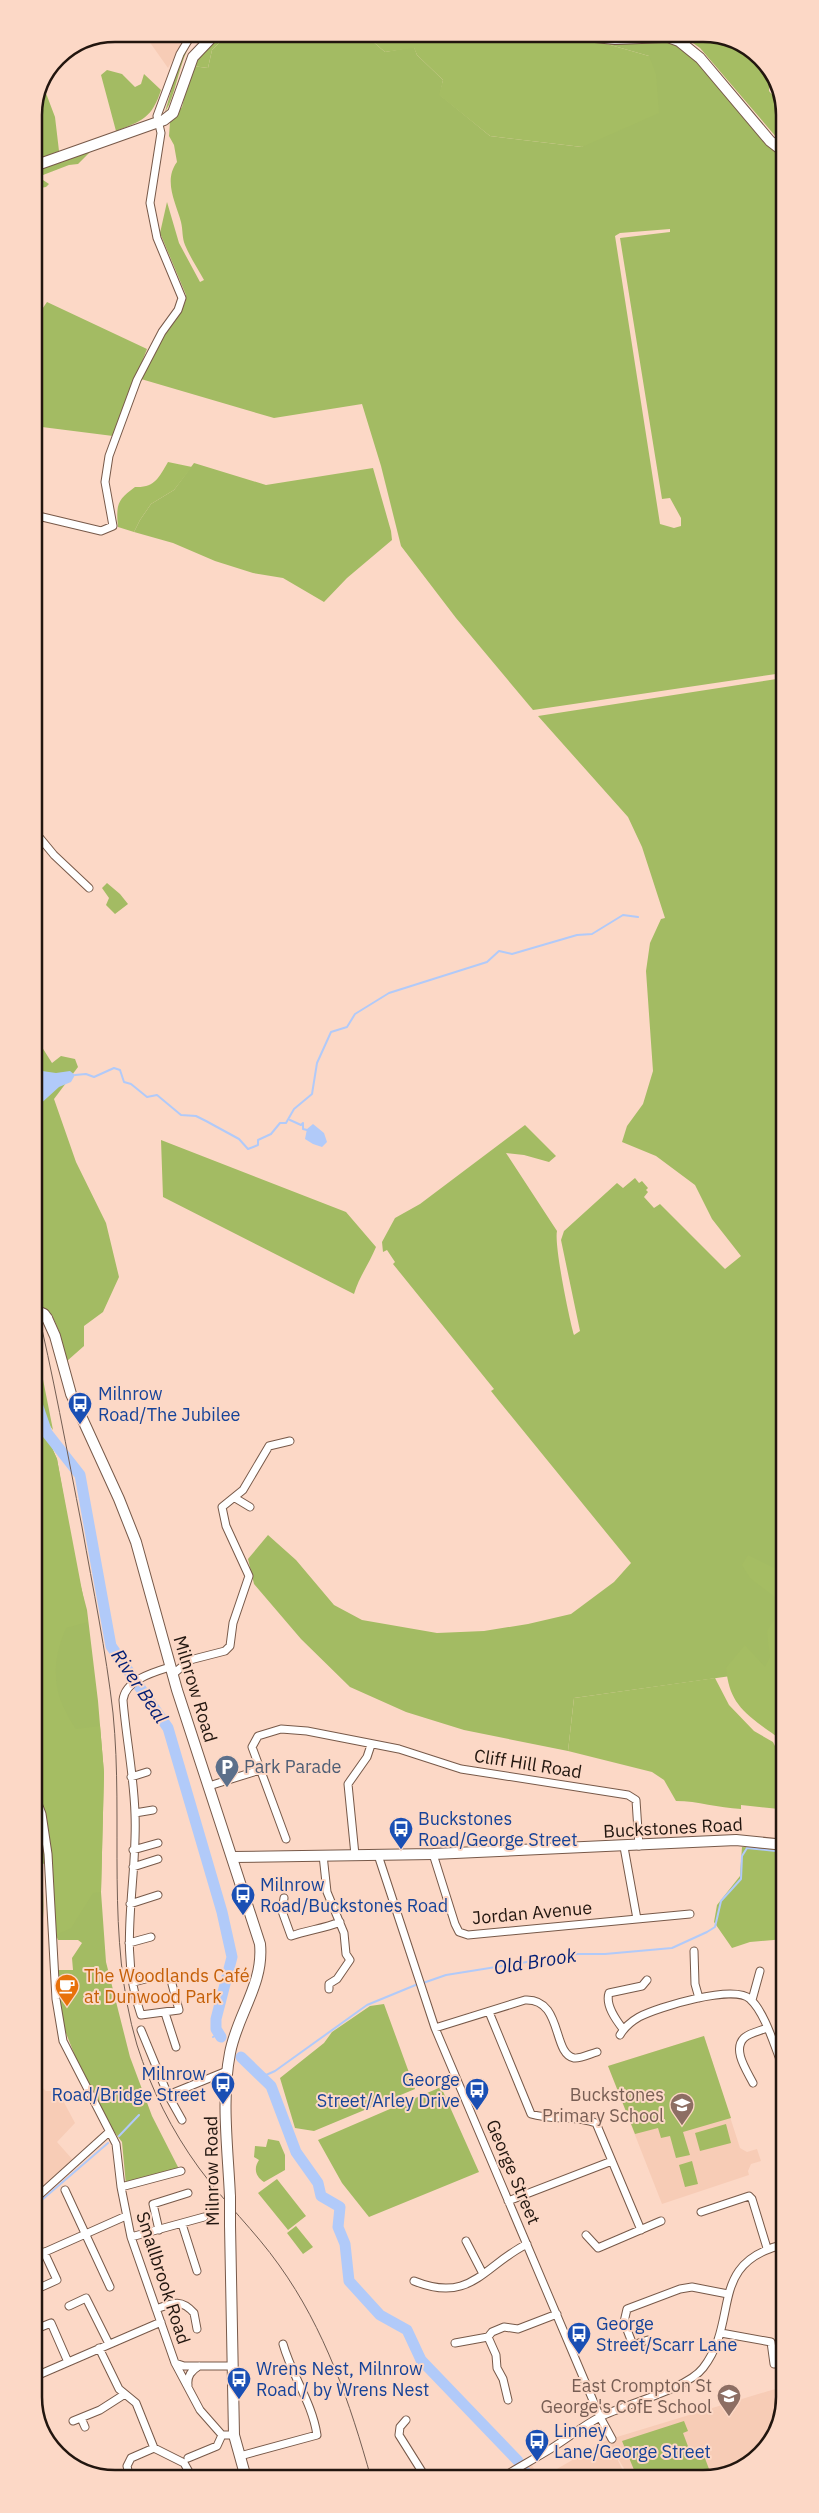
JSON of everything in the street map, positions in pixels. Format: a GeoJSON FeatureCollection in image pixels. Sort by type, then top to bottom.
{"type":"FeatureCollection","features":[{"type":"Feature","properties":{"kind":"main road"},"geometry":{"type":"LineString","coordinates":[[42,163],[159,123],[172,113],[193,57],[207,42]]}},
{"type":"Feature","properties":{"kind":"main road"},"geometry":{"type":"LineString","coordinates":[[681,43],[700,58],[770,141],[776,146]]}},
{"type":"Feature","properties":{"kind":"main road","name":"Milnrow Road"},"geometry":{"type":"LineString","coordinates":[[42,1313],[47,1318],[55,1336],[71,1394],[133,1535],[171,1671],[260,1944],[261,1956],[256,1983],[235,2034],[227,2070],[234,2435],[244,2470]]}},
{"type":"Feature","properties":{"kind":"main road","name":"Buckstones Road"},"geometry":{"type":"LineString","coordinates":[[232,1857],[433,1854],[624,1847],[736,1840],[776,1844]]}},
{"type":"Feature","properties":{"kind":"street"},"geometry":{"type":"LineString","coordinates":[[42,517],[101,530],[113,526],[105,482],[109,456],[137,380],[162,332],[178,310],[182,298],[157,238],[152,219],[151,191],[161,133],[157,116],[180,54],[187,42]]}},
{"type":"Feature","properties":{"kind":"street"},"geometry":{"type":"LineString","coordinates":[[42,840],[89,888]]}},
{"type":"Feature","properties":{"kind":"street"},"geometry":{"type":"LineString","coordinates":[[172,1984],[179,2010],[141,2015],[129,1943],[135,1813],[123,1700],[128,1688],[142,1678],[171,1671],[190,1660],[225,1650],[230,1646],[233,1623],[249,1576],[222,1514],[224,1504],[235,1498],[243,1490],[269,1446],[290,1441]]}},
{"type":"Feature","properties":{"kind":"street"},"geometry":{"type":"LineString","coordinates":[[235,1498],[250,1508]]}},
{"type":"Feature","properties":{"kind":"street"},"geometry":{"type":"LineString","coordinates":[[286,1839],[252,1747],[258,1736],[281,1729],[308,1731],[370,1745],[367,1757],[348,1784],[355,1855]]}},
{"type":"Feature","properties":{"kind":"street","name":"Cliff Hill Road"},"geometry":{"type":"LineString","coordinates":[[370,1745],[399,1749],[461,1769],[628,1795],[636,1800],[639,1846]]}},
{"type":"Feature","properties":{"kind":"street"},"geometry":{"type":"LineString","coordinates":[[209,1786],[260,1770]]}},
{"type":"Feature","properties":{"kind":"street"},"geometry":{"type":"LineString","coordinates":[[131,1776],[147,1772]]}},
{"type":"Feature","properties":{"kind":"street"},"geometry":{"type":"LineString","coordinates":[[135,1813],[154,1810]]}},
{"type":"Feature","properties":{"kind":"street","name":"Smallbrook Road"},"geometry":{"type":"LineString","coordinates":[[42,1814],[48,1854],[56,1999],[63,2041],[116,2144],[121,2187],[131,2237],[176,2363],[200,2410],[222,2435]]}},
{"type":"Feature","properties":{"kind":"street"},"geometry":{"type":"LineString","coordinates":[[133,1850],[158,1843]]}},
{"type":"Feature","properties":{"kind":"street"},"geometry":{"type":"LineString","coordinates":[[624,1847],[637,1919]]}},
{"type":"Feature","properties":{"kind":"street","name":"Jordan Avenue"},"geometry":{"type":"LineString","coordinates":[[433,1854],[455,1924],[459,1932],[468,1936],[690,1914]]}},
{"type":"Feature","properties":{"kind":"street","name":"George Street"},"geometry":{"type":"LineString","coordinates":[[378,1855],[418,1982],[435,2028],[600,2417],[612,2439]]}},
{"type":"Feature","properties":{"kind":"street"},"geometry":{"type":"LineString","coordinates":[[323,1856],[327,1892],[340,1922],[346,1954],[350,1960],[347,1968],[337,1979],[329,1984],[329,1989]]}},
{"type":"Feature","properties":{"kind":"street"},"geometry":{"type":"LineString","coordinates":[[133,1867],[158,1859]]}},
{"type":"Feature","properties":{"kind":"street"},"geometry":{"type":"LineString","coordinates":[[130,1904],[158,1895]]}},
{"type":"Feature","properties":{"kind":"street"},"geometry":{"type":"LineString","coordinates":[[284,1898],[282,1911],[290,1936],[307,1930],[323,1929],[340,1922]]}},
{"type":"Feature","properties":{"kind":"street"},"geometry":{"type":"LineString","coordinates":[[129,1943],[151,1937]]}},
{"type":"Feature","properties":{"kind":"street"},"geometry":{"type":"LineString","coordinates":[[694,1951],[695,1984],[699,1998]]}},
{"type":"Feature","properties":{"kind":"street"},"geometry":{"type":"LineString","coordinates":[[752,2000],[760,1972]]}},
{"type":"Feature","properties":{"kind":"street"},"geometry":{"type":"LineString","coordinates":[[134,1982],[153,1977]]}},
{"type":"Feature","properties":{"kind":"street"},"geometry":{"type":"LineString","coordinates":[[647,1980],[642,1986],[609,1992],[608,1996],[613,2016],[622,2032],[640,2017],[699,1998],[738,1994],[752,2000],[776,2050]]}},
{"type":"Feature","properties":{"kind":"street"},"geometry":{"type":"LineString","coordinates":[[435,2028],[525,2000],[536,2000],[547,2009],[564,2049],[570,2057],[576,2058],[596,2052]]}},
{"type":"Feature","properties":{"kind":"street"},"geometry":{"type":"LineString","coordinates":[[489,2012],[531,2114],[545,2118],[583,2118],[596,2123],[641,2230]]}},
{"type":"Feature","properties":{"kind":"street"},"geometry":{"type":"LineString","coordinates":[[165,2013],[176,2048]]}},
{"type":"Feature","properties":{"kind":"street"},"geometry":{"type":"LineString","coordinates":[[753,2083],[740,2057],[740,2045],[744,2038],[767,2028]]}},
{"type":"Feature","properties":{"kind":"street"},"geometry":{"type":"LineString","coordinates":[[141,2030],[168,2095],[182,2120]]}},
{"type":"Feature","properties":{"kind":"street"},"geometry":{"type":"LineString","coordinates":[[168,2095],[227,2070]]}},
{"type":"Feature","properties":{"kind":"street"},"geometry":{"type":"LineString","coordinates":[[42,2193],[109,2132]]}},
{"type":"Feature","properties":{"kind":"street"},"geometry":{"type":"LineString","coordinates":[[508,2201],[612,2161]]}},
{"type":"Feature","properties":{"kind":"street"},"geometry":{"type":"LineString","coordinates":[[121,2187],[181,2171]]}},
{"type":"Feature","properties":{"kind":"street"},"geometry":{"type":"LineString","coordinates":[[65,2190],[110,2287]]}},
{"type":"Feature","properties":{"kind":"street"},"geometry":{"type":"LineString","coordinates":[[160,2230],[153,2204],[188,2193]]}},
{"type":"Feature","properties":{"kind":"street"},"geometry":{"type":"LineString","coordinates":[[701,2212],[712,2212],[749,2196],[752,2199],[767,2248]]}},
{"type":"Feature","properties":{"kind":"street"},"geometry":{"type":"LineString","coordinates":[[42,2287],[56,2280],[44,2252],[126,2216]]}},
{"type":"Feature","properties":{"kind":"street"},"geometry":{"type":"LineString","coordinates":[[131,2237],[204,2217]]}},
{"type":"Feature","properties":{"kind":"street"},"geometry":{"type":"LineString","coordinates":[[586,2235],[598,2248],[661,2221]]}},
{"type":"Feature","properties":{"kind":"street"},"geometry":{"type":"LineString","coordinates":[[182,2224],[197,2272]]}},
{"type":"Feature","properties":{"kind":"street"},"geometry":{"type":"LineString","coordinates":[[466,2241],[483,2274]]}},
{"type":"Feature","properties":{"kind":"street"},"geometry":{"type":"LineString","coordinates":[[414,2281],[434,2289],[454,2288],[483,2274],[508,2253],[527,2244]]}},
{"type":"Feature","properties":{"kind":"street"},"geometry":{"type":"LineString","coordinates":[[514,2470],[600,2417],[686,2381],[702,2370],[714,2351],[721,2333],[728,2294],[740,2267],[753,2256],[767,2248],[776,2246]]}},
{"type":"Feature","properties":{"kind":"street"},"geometry":{"type":"LineString","coordinates":[[648,2340],[633,2345],[624,2322],[627,2308],[680,2289],[692,2288],[728,2294]]}},
{"type":"Feature","properties":{"kind":"street"},"geometry":{"type":"LineString","coordinates":[[69,2306],[86,2298],[109,2344]]}},
{"type":"Feature","properties":{"kind":"street"},"geometry":{"type":"LineString","coordinates":[[156,2309],[181,2302],[194,2313],[197,2329]]}},
{"type":"Feature","properties":{"kind":"street"},"geometry":{"type":"LineString","coordinates":[[455,2342],[488,2337],[492,2332],[504,2327],[518,2329],[557,2314]]}},
{"type":"Feature","properties":{"kind":"street"},"geometry":{"type":"LineString","coordinates":[[42,2373],[161,2322]]}},
{"type":"Feature","properties":{"kind":"street"},"geometry":{"type":"LineString","coordinates":[[42,2327],[51,2323],[68,2362]]}},
{"type":"Feature","properties":{"kind":"street"},"geometry":{"type":"LineString","coordinates":[[721,2333],[772,2342],[774,2364]]}},
{"type":"Feature","properties":{"kind":"street"},"geometry":{"type":"LineString","coordinates":[[488,2337],[496,2355],[497,2368],[503,2379],[508,2400]]}},
{"type":"Feature","properties":{"kind":"street"},"geometry":{"type":"LineString","coordinates":[[240,2456],[317,2435],[310,2405],[290,2367],[283,2344]]}},
{"type":"Feature","properties":{"kind":"street"},"geometry":{"type":"LineString","coordinates":[[99,2348],[115,2383],[136,2403],[154,2448],[184,2463],[188,2470]]}},
{"type":"Feature","properties":{"kind":"street","name":"Smallbrook Road"},"geometry":{"type":"LineString","coordinates":[[176,2363],[184,2366],[233,2366]]}},
{"type":"Feature","properties":{"kind":"street"},"geometry":{"type":"LineString","coordinates":[[188,2389],[188,2378],[192,2370],[199,2366]]}},
{"type":"Feature","properties":{"kind":"street"},"geometry":{"type":"LineString","coordinates":[[73,2421],[100,2410],[125,2394]]}},
{"type":"Feature","properties":{"kind":"street"},"geometry":{"type":"LineString","coordinates":[[81,2418],[85,2427]]}},
{"type":"Feature","properties":{"kind":"street"},"geometry":{"type":"LineString","coordinates":[[406,2420],[400,2427],[399,2435],[421,2470]]}},
{"type":"Feature","properties":{"kind":"street"},"geometry":{"type":"LineString","coordinates":[[188,2458],[217,2446],[222,2435],[234,2435]]}},
{"type":"Feature","properties":{"kind":"street"},"geometry":{"type":"LineString","coordinates":[[129,2470],[131,2458],[154,2448]]}},
{"type":"Feature","properties":{"kind":"shaded area"},"geometry":{"type":"Polygon","coordinates":[[[150,42],[183,42],[168,68],[150,42]]]}},
{"type":"Feature","properties":{"kind":"shaded area","name":"Buckstones Primary School"},"geometry":{"type":"Polygon","coordinates":[[[704,2036],[740,2148],[747,2152],[757,2149],[761,2161],[751,2164],[748,2171],[749,2175],[662,2204],[608,2066],[704,2036]]]}},
{"type":"Feature","properties":{"kind":"shaded area"},"geometry":{"type":"Polygon","coordinates":[[[42,2087],[46,2091],[58,2091],[75,2123],[57,2142],[73,2160],[42,2187],[42,2087]]]}},
{"type":"Feature","properties":{"kind":"shaded area","name":"East Crompton St George's CofE School"},"geometry":{"type":"Polygon","coordinates":[[[776,2389],[773,2421],[761,2442],[744,2458],[722,2468],[713,2470],[625,2470],[613,2450],[623,2470],[555,2470],[607,2440],[776,2389]]]}},
{"type":"Feature","properties":{"kind":"shaded area"},"geometry":{"type":"Polygon","coordinates":[[[532,2465],[534,2470],[525,2470],[532,2465]]]}},
{"type":"Feature","properties":{"kind":"green space"},"geometry":{"type":"Polygon","coordinates":[[[191,42],[192,42],[183,59],[173,94],[165,112],[179,63],[191,42]]]}},
{"type":"Feature","properties":{"kind":"green space"},"geometry":{"type":"Polygon","coordinates":[[[211,42],[220,42],[212,50],[208,68],[192,66],[211,42]]]}},
{"type":"Feature","properties":{"kind":"green space"},"geometry":{"type":"Polygon","coordinates":[[[220,42],[374,42],[385,52],[414,47],[417,55],[443,80],[440,95],[490,136],[582,147],[649,56],[603,43],[673,43],[693,57],[776,145],[776,674],[533,710],[456,618],[401,546],[381,466],[362,404],[274,418],[141,379],[164,334],[185,303],[186,295],[160,233],[167,202],[179,243],[200,282],[204,280],[184,242],[181,222],[172,192],[171,177],[177,162],[174,145],[169,136],[170,122],[182,107],[192,66],[208,68],[212,50],[220,42]],[[670,229],[620,233],[615,236],[660,524],[674,528],[681,526],[681,518],[670,498],[662,499],[620,238],[670,232],[670,229]]]}},
{"type":"Feature","properties":{"kind":"green space"},"geometry":{"type":"Polygon","coordinates":[[[374,42],[603,43],[649,56],[656,74],[659,113],[582,147],[490,136],[439,95],[443,80],[417,55],[414,48],[385,52],[374,42]]]}},
{"type":"Feature","properties":{"kind":"green space"},"geometry":{"type":"Polygon","coordinates":[[[693,43],[717,44],[731,48],[740,52],[755,64],[769,83],[769,91],[774,97],[776,106],[776,137],[700,48],[693,43]]]}},
{"type":"Feature","properties":{"kind":"green space"},"geometry":{"type":"Polygon","coordinates":[[[107,70],[122,74],[135,87],[141,84],[144,74],[161,90],[150,113],[139,121],[116,131],[101,75],[107,70]]]}},
{"type":"Feature","properties":{"kind":"green space"},"geometry":{"type":"Polygon","coordinates":[[[46,94],[55,117],[59,151],[42,158],[42,116],[46,94]]]}},
{"type":"Feature","properties":{"kind":"green space"},"geometry":{"type":"Polygon","coordinates":[[[91,151],[78,164],[69,165],[43,175],[43,180],[49,184],[42,188],[42,167],[91,151]]]}},
{"type":"Feature","properties":{"kind":"green space"},"geometry":{"type":"Polygon","coordinates":[[[47,302],[147,349],[113,436],[42,427],[42,309],[47,302]]]}},
{"type":"Feature","properties":{"kind":"green space"},"geometry":{"type":"Polygon","coordinates":[[[168,462],[192,467],[174,490],[151,504],[134,532],[118,527],[117,513],[119,504],[124,496],[135,487],[147,486],[156,480],[168,462]]]}},
{"type":"Feature","properties":{"kind":"green space"},"geometry":{"type":"Polygon","coordinates":[[[194,463],[266,485],[373,468],[392,540],[347,578],[324,602],[283,578],[253,573],[215,561],[173,543],[134,532],[151,504],[174,490],[194,463]]]}},
{"type":"Feature","properties":{"kind":"green space"},"geometry":{"type":"Polygon","coordinates":[[[776,679],[776,1696],[738,1675],[574,1698],[568,1751],[464,1730],[406,1712],[350,1687],[301,1639],[254,1584],[248,1559],[268,1535],[296,1560],[334,1605],[362,1620],[437,1633],[484,1631],[528,1624],[571,1614],[614,1582],[631,1563],[491,1391],[494,1389],[393,1264],[395,1262],[387,1250],[383,1252],[382,1242],[395,1218],[420,1204],[525,1125],[556,1156],[549,1162],[524,1155],[506,1153],[557,1231],[560,1266],[574,1335],[580,1331],[561,1240],[564,1231],[617,1183],[623,1188],[635,1178],[639,1183],[642,1181],[648,1188],[646,1190],[648,1192],[644,1197],[654,1208],[660,1204],[725,1269],[741,1256],[712,1219],[695,1185],[656,1156],[622,1142],[627,1126],[643,1104],[653,1071],[646,971],[650,943],[661,919],[665,918],[642,847],[628,817],[538,716],[776,679]]]}},
{"type":"Feature","properties":{"kind":"green space"},"geometry":{"type":"Polygon","coordinates":[[[107,883],[128,904],[115,914],[106,905],[109,898],[102,888],[107,883]]]}},
{"type":"Feature","properties":{"kind":"green space"},"geometry":{"type":"Polygon","coordinates":[[[42,1047],[52,1063],[61,1056],[75,1059],[78,1067],[54,1099],[76,1162],[106,1223],[119,1277],[103,1312],[84,1326],[84,1346],[67,1361],[59,1331],[52,1315],[43,1307],[42,1047]]]}},
{"type":"Feature","properties":{"kind":"green space"},"geometry":{"type":"Polygon","coordinates":[[[161,1140],[346,1212],[376,1247],[354,1294],[163,1197],[161,1140]]]}},
{"type":"Feature","properties":{"kind":"green space"},"geometry":{"type":"Polygon","coordinates":[[[42,1374],[53,1430],[42,1410],[42,1374]]]}},
{"type":"Feature","properties":{"kind":"green space"},"geometry":{"type":"Polygon","coordinates":[[[42,1426],[57,1459],[76,1568],[87,1610],[98,1701],[104,1773],[101,1892],[106,1962],[130,2057],[152,2116],[179,2169],[126,2185],[122,2142],[112,2129],[79,2066],[62,2023],[57,1970],[73,1970],[72,1958],[82,1943],[78,1940],[58,1940],[42,1821],[42,1426]]]}},
{"type":"Feature","properties":{"kind":"green space"},"geometry":{"type":"Polygon","coordinates":[[[42,1426],[57,1459],[88,1622],[66,1628],[57,1655],[56,1680],[58,1692],[62,1704],[76,1729],[100,1726],[104,1773],[101,1892],[93,1893],[71,1928],[56,1935],[42,1821],[42,1426]]]}},
{"type":"Feature","properties":{"kind":"green space"},"geometry":{"type":"Polygon","coordinates":[[[748,1555],[776,1569],[776,1598],[750,1578],[742,1565],[748,1555]]]}},
{"type":"Feature","properties":{"kind":"green space"},"geometry":{"type":"Polygon","coordinates":[[[776,1618],[776,1736],[754,1720],[736,1701],[727,1678],[726,1668],[745,1645],[765,1667],[770,1657],[767,1631],[776,1618]]]}},
{"type":"Feature","properties":{"kind":"green space"},"geometry":{"type":"Polygon","coordinates":[[[715,1678],[729,1705],[754,1731],[773,1742],[776,1748],[776,1809],[741,1805],[741,1809],[676,1801],[664,1780],[652,1772],[568,1751],[574,1698],[715,1678]]]}},
{"type":"Feature","properties":{"kind":"green space"},"geometry":{"type":"Polygon","coordinates":[[[42,1832],[45,1846],[45,1863],[42,1864],[42,1832]]]}},
{"type":"Feature","properties":{"kind":"green space"},"geometry":{"type":"Polygon","coordinates":[[[742,1847],[776,1850],[776,1940],[750,1942],[732,1948],[714,1922],[717,1905],[740,1876],[742,1847]]]}},
{"type":"Feature","properties":{"kind":"green space"},"geometry":{"type":"Polygon","coordinates":[[[42,1882],[43,1899],[42,1928],[42,1882]]]}},
{"type":"Feature","properties":{"kind":"green space"},"geometry":{"type":"Polygon","coordinates":[[[384,2004],[415,2089],[314,2131],[295,2128],[280,2078],[324,2043],[332,2032],[370,2006],[384,2004]]]}},
{"type":"Feature","properties":{"kind":"green space"},"geometry":{"type":"Polygon","coordinates":[[[704,2036],[731,2118],[683,2132],[690,2155],[676,2158],[670,2136],[661,2138],[658,2128],[635,2134],[608,2066],[704,2036]]]}},
{"type":"Feature","properties":{"kind":"green space"},"geometry":{"type":"Polygon","coordinates":[[[441,2087],[479,2172],[369,2217],[342,2183],[318,2140],[441,2087]]]}},
{"type":"Feature","properties":{"kind":"green space"},"geometry":{"type":"Polygon","coordinates":[[[726,2124],[731,2143],[700,2151],[695,2133],[726,2124]]]}},
{"type":"Feature","properties":{"kind":"green space"},"geometry":{"type":"Polygon","coordinates":[[[268,2139],[279,2141],[285,2155],[285,2170],[264,2182],[256,2172],[259,2160],[254,2157],[255,2146],[266,2147],[268,2139]]]}},
{"type":"Feature","properties":{"kind":"green space"},"geometry":{"type":"Polygon","coordinates":[[[692,2161],[698,2184],[685,2187],[679,2165],[692,2161]]]}},
{"type":"Feature","properties":{"kind":"green space"},"geometry":{"type":"Polygon","coordinates":[[[277,2179],[306,2216],[288,2230],[258,2193],[277,2179]]]}},
{"type":"Feature","properties":{"kind":"green space"},"geometry":{"type":"Polygon","coordinates":[[[296,2226],[313,2247],[303,2254],[287,2233],[296,2226]]]}},
{"type":"Feature","properties":{"kind":"green space"},"geometry":{"type":"Polygon","coordinates":[[[684,2421],[688,2431],[683,2433],[692,2457],[703,2453],[709,2470],[634,2470],[622,2441],[684,2421]]]}},
{"type":"Feature","properties":{"kind":"water"},"geometry":{"type":"Polygon","coordinates":[[[42,1071],[56,1073],[70,1071],[75,1075],[71,1082],[59,1087],[42,1102],[42,1071]]]}},
{"type":"Feature","properties":{"kind":"water"},"geometry":{"type":"Polygon","coordinates":[[[313,1124],[324,1133],[327,1142],[322,1147],[305,1139],[307,1129],[313,1124]]]}},
{"type":"Feature","properties":{"kind":"waterway"},"geometry":{"type":"LineString","coordinates":[[75,1075],[86,1074],[94,1077],[114,1068],[120,1070],[124,1082],[131,1084],[147,1097],[157,1095],[181,1115],[196,1116],[206,1121],[239,1139],[248,1149],[258,1145],[258,1140],[271,1134],[280,1123],[286,1123],[294,1109],[312,1094],[317,1063],[331,1032],[347,1027],[355,1014],[389,993],[487,962],[499,951],[512,954],[577,935],[592,934],[623,915],[638,917]]}},
{"type":"Feature","properties":{"kind":"waterway"},"geometry":{"type":"LineString","coordinates":[[290,1120],[301,1125],[303,1123],[303,1129],[307,1130]]}},
{"type":"Feature","properties":{"kind":"waterway","name":"River Beal"},"geometry":{"type":"LineString","coordinates":[[42,1418],[47,1433],[80,1475],[111,1646],[168,1728],[222,1912],[232,1957],[216,2019],[216,2029],[221,2037]]}},
{"type":"Feature","properties":{"kind":"waterway","name":"Old Brook"},"geometry":{"type":"LineString","coordinates":[[423,1983],[446,1975],[577,1954],[605,1954],[672,1948],[715,1927],[721,1901],[741,1879],[742,1856],[747,1848],[776,1851]]}},
{"type":"Feature","properties":{"kind":"waterway","name":"Old Brook"},"geometry":{"type":"LineString","coordinates":[[253,2070],[266,2075],[275,2071],[367,2005],[418,1984]]}},
{"type":"Feature","properties":{"kind":"waterway","name":"River Beal"},"geometry":{"type":"LineString","coordinates":[[213,2037],[218,2034]]}},
{"type":"Feature","properties":{"kind":"waterway","name":"River Beal"},"geometry":{"type":"LineString","coordinates":[[241,2057],[271,2086],[296,2152],[318,2183],[321,2196],[340,2207],[338,2227],[345,2244],[349,2281],[380,2315],[407,2330],[421,2360],[518,2461]]}},
{"type":"Feature","properties":{"kind":"waterway"},"geometry":{"type":"LineString","coordinates":[[119,2136],[139,2115]]}},
{"type":"Feature","properties":{"kind":"waterway"},"geometry":{"type":"LineString","coordinates":[[42,2200],[108,2143]]}},
{"type":"Feature","properties":{"kind":"tram line"},"geometry":{"type":"LineString","coordinates":[[42,1330],[82,1527],[110,1690],[116,1754],[117,1880],[121,1963],[127,2004],[137,2045],[163,2109],[189,2154],[209,2181],[270,2252],[310,2315],[345,2395],[369,2470]]}},
{"type":"Feature","properties":{"kind":"place","name":"Milnrow Road/The Jubilee"},"geometry":{"type":"Point","coordinates":[80,1425]}},
{"type":"Feature","properties":{"kind":"place","name":"Park Parade"},"geometry":{"type":"Point","coordinates":[227,1788]}},
{"type":"Feature","properties":{"kind":"place","name":"Buckstones Road/George Street"},"geometry":{"type":"Point","coordinates":[401,1850]}},
{"type":"Feature","properties":{"kind":"place","name":"Milnrow Road/Buckstones Road"},"geometry":{"type":"Point","coordinates":[243,1916]}},
{"type":"Feature","properties":{"kind":"place","name":"The Woodlands Café at Dunwood Park"},"geometry":{"type":"Point","coordinates":[67,2007]}},
{"type":"Feature","properties":{"kind":"place","name":"Milnrow Road/Bridge Street"},"geometry":{"type":"Point","coordinates":[223,2105]}},
{"type":"Feature","properties":{"kind":"place","name":"George Street/Arley Drive"},"geometry":{"type":"Point","coordinates":[477,2111]}},
{"type":"Feature","properties":{"kind":"place","name":"Buckstones Primary School"},"geometry":{"type":"Point","coordinates":[682,2126]}},
{"type":"Feature","properties":{"kind":"place","name":"George Street/Scarr Lane"},"geometry":{"type":"Point","coordinates":[579,2355]}},
{"type":"Feature","properties":{"kind":"place","name":"Wrens Nest, Milnrow Road / by Wrens Nest"},"geometry":{"type":"Point","coordinates":[239,2400]}},
{"type":"Feature","properties":{"kind":"place","name":"East Crompton St George's CofE School"},"geometry":{"type":"Point","coordinates":[729,2417]}},
{"type":"Feature","properties":{"kind":"place","name":"Linney Lane/George Street"},"geometry":{"type":"Point","coordinates":[537,2462]}}]}
